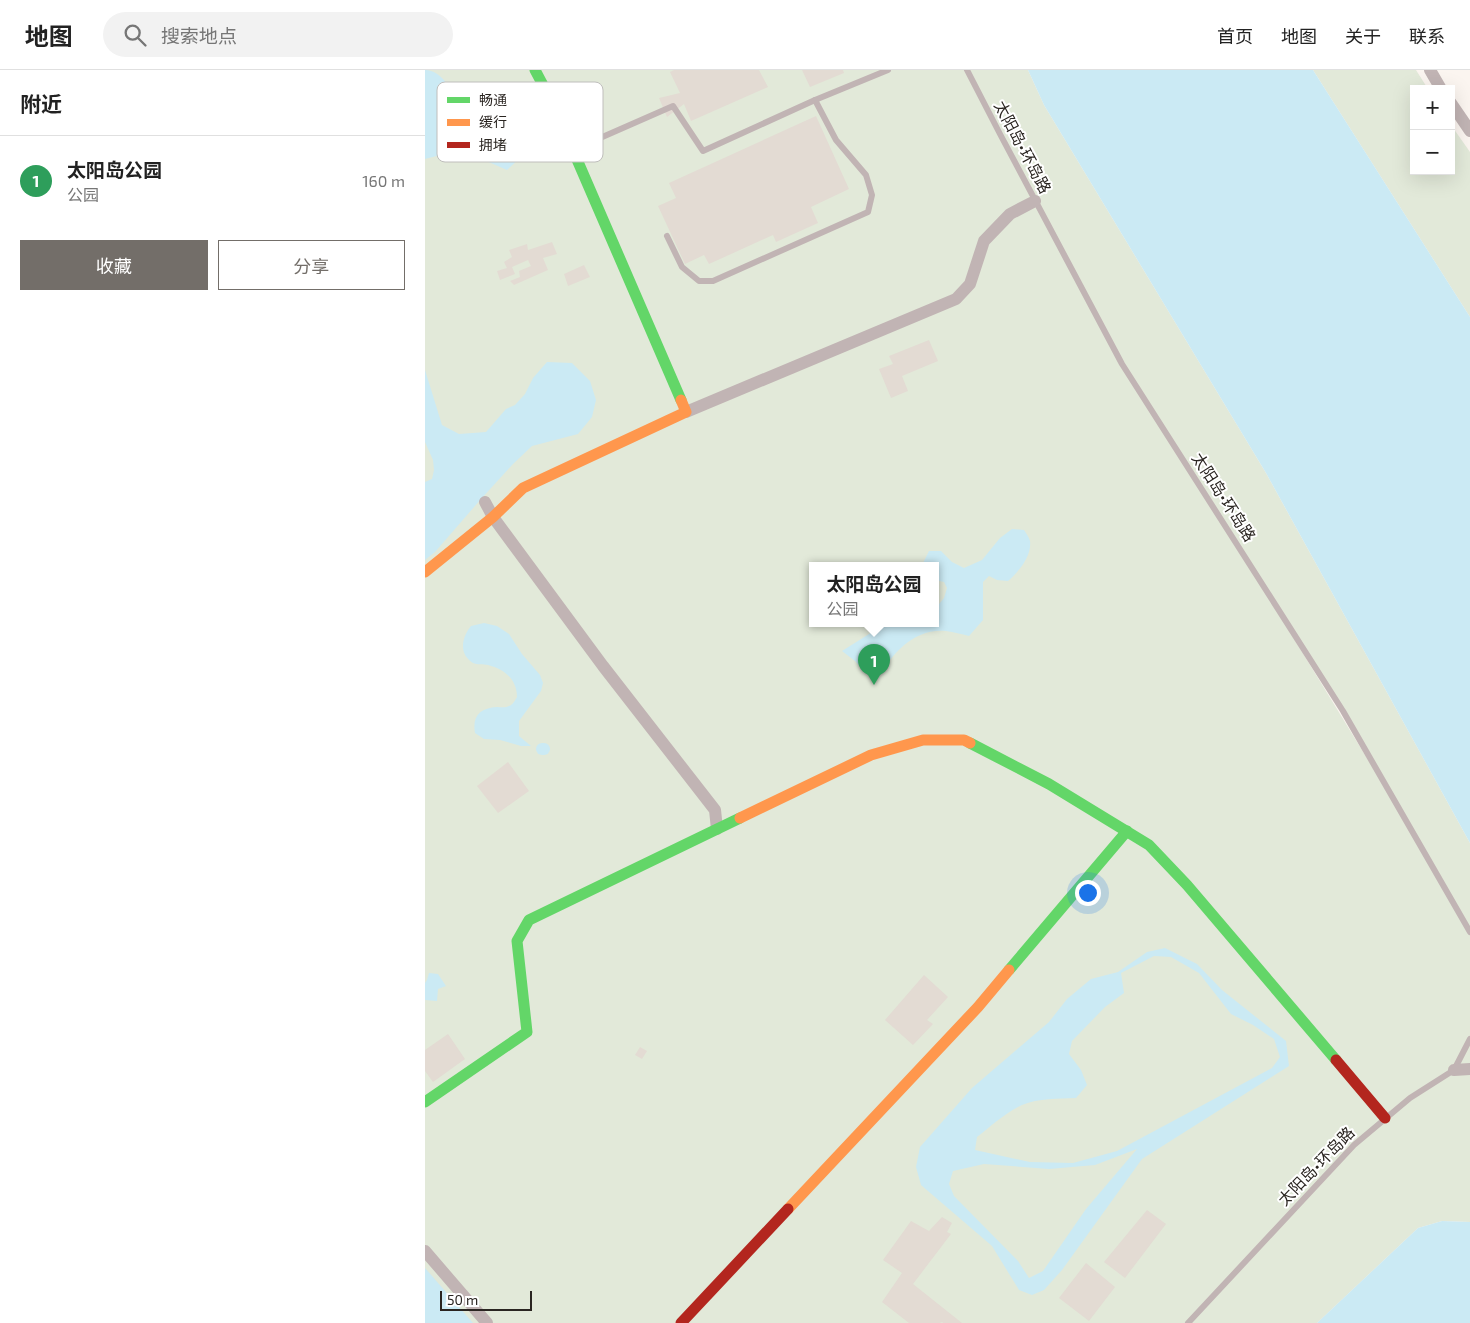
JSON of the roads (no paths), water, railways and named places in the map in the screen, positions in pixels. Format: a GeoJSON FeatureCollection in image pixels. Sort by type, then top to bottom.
{"type":"FeatureCollection","features":[{"type":"Feature","properties":{"kind":"street"},"geometry":{"type":"LineString","coordinates":[[535,70],[541,82]]}},
{"type":"Feature","properties":{"kind":"street"},"geometry":{"type":"LineString","coordinates":[[1430,70],[1439,85]]}},
{"type":"Feature","properties":{"kind":"street"},"geometry":{"type":"LineString","coordinates":[[1455,109],[1470,131]]}},
{"type":"Feature","properties":{"kind":"street"},"geometry":{"type":"LineString","coordinates":[[578,162],[686,412]]}},
{"type":"Feature","properties":{"kind":"street"},"geometry":{"type":"LineString","coordinates":[[425,572],[493,517],[523,488],[686,412],[956,299],[970,284],[984,241],[1010,214],[1035,201]]}},
{"type":"Feature","properties":{"kind":"street"},"geometry":{"type":"LineString","coordinates":[[485,502],[493,517],[608,672],[715,810],[717,829]]}},
{"type":"Feature","properties":{"kind":"street"},"geometry":{"type":"LineString","coordinates":[[425,1102],[527,1032],[517,941],[529,920],[871,756],[923,740],[964,740],[1043,781],[1149,845],[1187,885],[1385,1118]]}},
{"type":"Feature","properties":{"kind":"street"},"geometry":{"type":"LineString","coordinates":[[681,1323],[978,1007],[1127,831]]}},
{"type":"Feature","properties":{"kind":"street"},"geometry":{"type":"LineString","coordinates":[[1454,1070],[1470,1068]]}},
{"type":"Feature","properties":{"kind":"street"},"geometry":{"type":"LineString","coordinates":[[425,1252],[487,1323]]}},
{"type":"Feature","properties":{"kind":"lane"},"geometry":{"type":"LineString","coordinates":[[603,137],[673,106],[703,151],[815,100],[888,70]]}},
{"type":"Feature","properties":{"kind":"lane","name":"太阳岛•环岛路"},"geometry":{"type":"LineString","coordinates":[[967,70],[1122,364],[1343,710],[1470,932]]}},
{"type":"Feature","properties":{"kind":"lane"},"geometry":{"type":"LineString","coordinates":[[667,236],[682,267],[699,281],[713,281],[867,212],[872,195],[866,175],[836,140],[815,100]]}},
{"type":"Feature","properties":{"kind":"lane"},"geometry":{"type":"LineString","coordinates":[[1454,1070],[1470,1039]]}},
{"type":"Feature","properties":{"kind":"lane","name":"太阳岛•环岛路"},"geometry":{"type":"LineString","coordinates":[[1189,1323],[1354,1145],[1410,1098],[1454,1070]]}},
{"type":"Feature","properties":{"kind":"water"},"geometry":{"type":"Polygon","coordinates":[[[425,70],[436,73],[446,82],[437,82],[437,156],[425,159],[425,70]]]}},
{"type":"Feature","properties":{"kind":"water"},"geometry":{"type":"Polygon","coordinates":[[[1028,70],[1313,70],[1470,317],[1470,843],[1266,473],[1044,105],[1028,70]]]}},
{"type":"Feature","properties":{"kind":"water"},"geometry":{"type":"Polygon","coordinates":[[[489,162],[516,162],[507,170],[489,162]]]}},
{"type":"Feature","properties":{"kind":"water"},"geometry":{"type":"Polygon","coordinates":[[[547,362],[572,363],[590,381],[596,400],[592,417],[578,434],[532,446],[513,464],[435,552],[425,560],[425,482],[432,479],[434,470],[433,460],[425,442],[425,370],[442,425],[459,434],[486,432],[506,409],[515,405],[525,394],[533,378],[547,362]]]}},
{"type":"Feature","properties":{"kind":"water"},"geometry":{"type":"Polygon","coordinates":[[[1012,529],[1024,530],[1030,541],[1029,553],[1020,569],[1008,581],[997,580],[989,576],[983,582],[983,620],[969,636],[949,631],[924,633],[898,651],[879,677],[864,671],[842,651],[880,627],[939,627],[939,604],[944,598],[947,588],[944,582],[939,581],[939,562],[924,562],[929,551],[941,551],[952,562],[964,568],[982,560],[1000,538],[1012,529]]]}},
{"type":"Feature","properties":{"kind":"water"},"geometry":{"type":"Polygon","coordinates":[[[484,623],[497,626],[509,634],[522,654],[540,675],[543,683],[541,691],[519,721],[519,736],[531,746],[484,739],[475,733],[476,718],[482,711],[497,707],[508,707],[513,704],[517,697],[515,685],[509,676],[499,669],[488,665],[473,663],[465,655],[463,645],[465,635],[471,626],[484,623]]]}},
{"type":"Feature","properties":{"kind":"water"},"geometry":{"type":"Polygon","coordinates":[[[1165,948],[1197,964],[1222,990],[1286,1041],[1289,1066],[1142,1159],[1062,1270],[1044,1290],[1032,1295],[1019,1290],[992,1246],[921,1185],[916,1167],[920,1147],[972,1088],[1049,1022],[1067,999],[1091,979],[1118,972],[1147,952],[1165,948]],[[1154,956],[1121,973],[1124,993],[1105,1007],[1072,1041],[1069,1054],[1081,1070],[1087,1085],[1076,1098],[1042,1100],[1016,1108],[977,1137],[975,1150],[1030,1162],[1073,1163],[1117,1151],[1272,1068],[1280,1057],[1274,1039],[1253,1025],[1231,1014],[1199,973],[1171,957],[1154,956]],[[1137,1149],[1095,1165],[1049,1169],[984,1164],[953,1171],[949,1184],[954,1196],[1018,1261],[1029,1278],[1043,1271],[1086,1209],[1137,1149]]]}},
{"type":"Feature","properties":{"kind":"water"},"geometry":{"type":"Polygon","coordinates":[[[429,973],[438,974],[446,986],[438,989],[437,1001],[425,1000],[425,983],[429,973]]]}},
{"type":"Feature","properties":{"kind":"water"},"geometry":{"type":"Polygon","coordinates":[[[1442,1221],[1470,1222],[1470,1323],[1317,1323],[1418,1228],[1442,1221]]]}},
{"type":"Feature","properties":{"kind":"water"},"geometry":{"type":"Polygon","coordinates":[[[425,1268],[473,1323],[425,1323],[425,1268]]]}},
{"type":"Feature","properties":{"kind":"place","name":"太阳岛公园"},"geometry":{"type":"Point","coordinates":[874,685]}}]}
